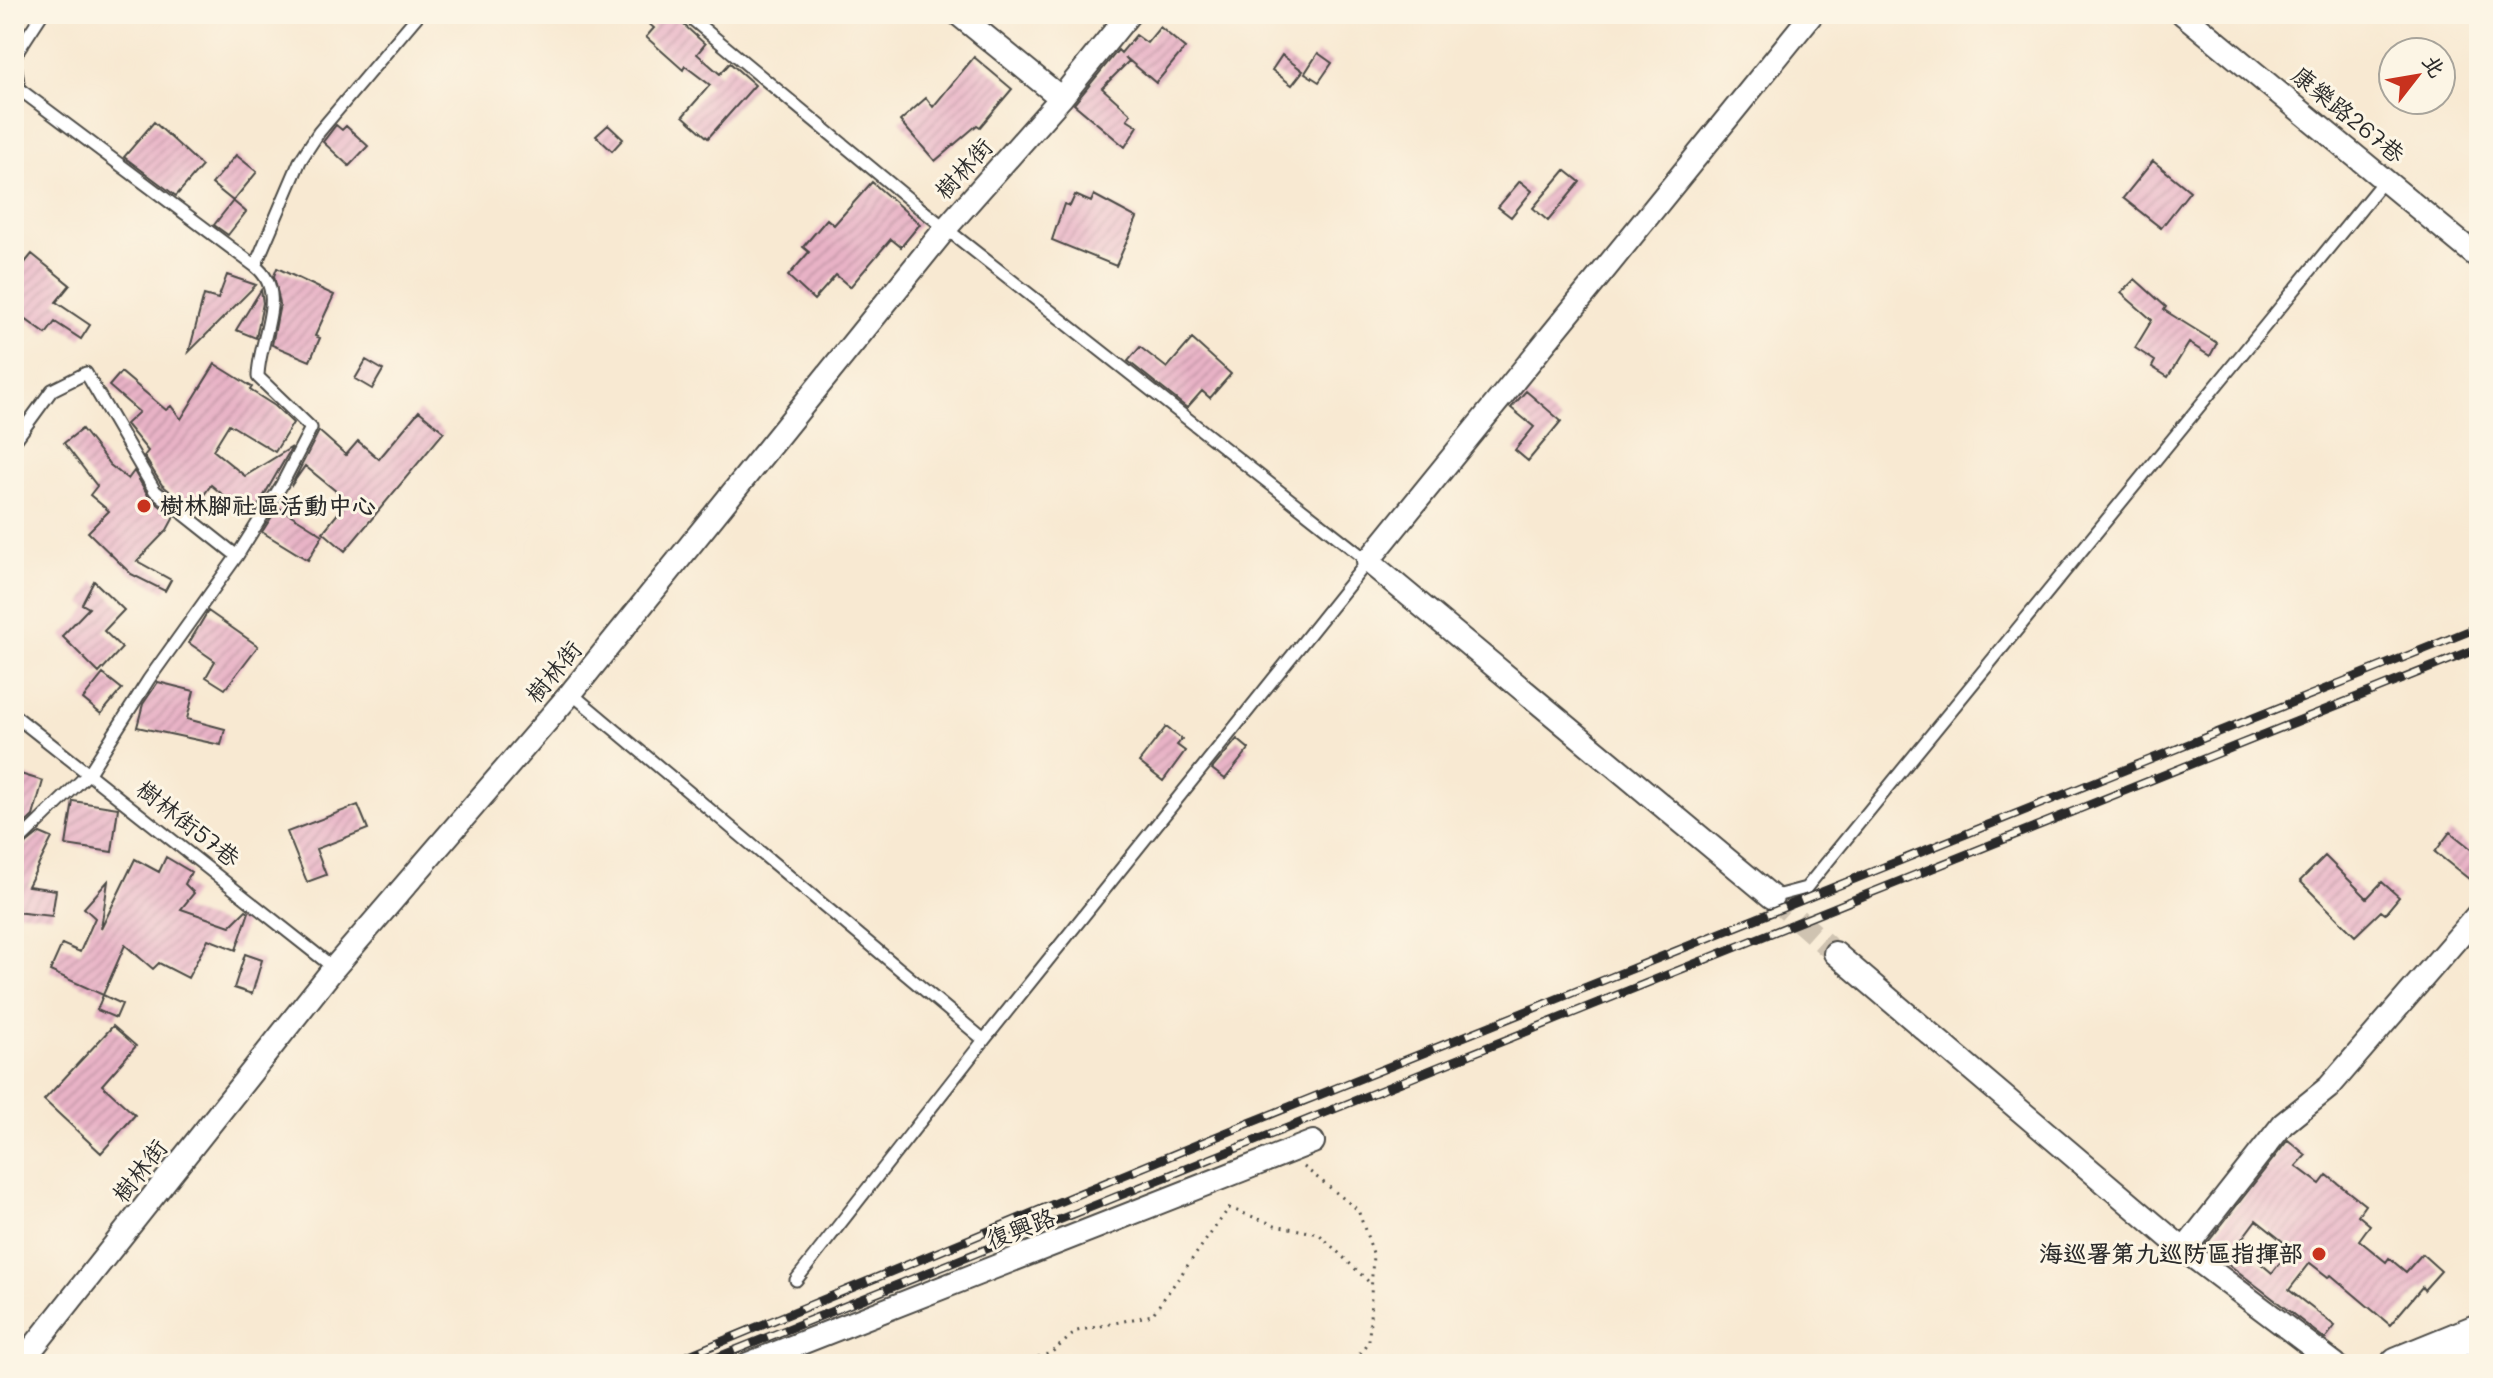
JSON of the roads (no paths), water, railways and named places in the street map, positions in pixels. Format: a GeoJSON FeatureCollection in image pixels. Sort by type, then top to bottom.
{"type":"FeatureCollection","features":[{"type":"Feature","properties":{"kind":"main road"},"geometry":{"type":"LineString","coordinates":[[2398,1364],[2479,1331]]}},
{"type":"Feature","properties":{"kind":"street"},"geometry":{"type":"LineString","coordinates":[[958,14],[1061,98]]}},
{"type":"Feature","properties":{"kind":"street","name":"樹林街"},"geometry":{"type":"LineString","coordinates":[[20,1364],[334,968],[571,693],[946,228],[1061,98],[1129,14]]}},
{"type":"Feature","properties":{"kind":"street"},"geometry":{"type":"LineString","coordinates":[[1772,897],[1368,561],[1812,14]]}},
{"type":"Feature","properties":{"kind":"street","name":"康樂路267巷"},"geometry":{"type":"LineString","coordinates":[[2183,14],[2479,258]]}},
{"type":"Feature","properties":{"kind":"street"},"geometry":{"type":"LineString","coordinates":[[2184,1250],[2283,1124],[2329,1087],[2479,913]]}},
{"type":"Feature","properties":{"kind":"street"},"geometry":{"type":"LineString","coordinates":[[1835,953],[2184,1250],[2335,1364]]}},
{"type":"Feature","properties":{"kind":"street","name":"復興路"},"geometry":{"type":"LineString","coordinates":[[748,1364],[1313,1142]]}},
{"type":"Feature","properties":{"kind":"lane"},"geometry":{"type":"LineString","coordinates":[[14,846],[89,773],[149,679],[237,556],[281,486],[311,428],[258,377],[260,350],[274,298],[273,287],[255,266],[19,89],[14,57],[42,14]]}},
{"type":"Feature","properties":{"kind":"lane"},"geometry":{"type":"LineString","coordinates":[[255,266],[300,161],[319,132],[419,14]]}},
{"type":"Feature","properties":{"kind":"lane"},"geometry":{"type":"LineString","coordinates":[[686,14],[946,228],[1368,561],[796,1280]]}},
{"type":"Feature","properties":{"kind":"lane"},"geometry":{"type":"LineString","coordinates":[[1772,897],[1806,888],[2385,178]]}},
{"type":"Feature","properties":{"kind":"lane"},"geometry":{"type":"LineString","coordinates":[[14,442],[52,390],[86,373],[155,491],[237,556]]}},
{"type":"Feature","properties":{"kind":"lane"},"geometry":{"type":"LineString","coordinates":[[571,693],[984,1040]]}},
{"type":"Feature","properties":{"kind":"lane","name":"樹林街57巷"},"geometry":{"type":"LineString","coordinates":[[14,715],[334,968]]}},
{"type":"Feature","properties":{"kind":"tunnel"},"geometry":{"type":"LineString","coordinates":[[1772,897],[1835,953]]}},
{"type":"Feature","properties":{"kind":"railway"},"geometry":{"type":"LineString","coordinates":[[668,1364],[1247,1124],[2479,627]]}},
{"type":"Feature","properties":{"kind":"railway"},"geometry":{"type":"LineString","coordinates":[[701,1364],[2479,648]]}},
{"type":"Feature","properties":{"kind":"place","name":"樹林腳社區活動中心"},"geometry":{"type":"Point","coordinates":[144,506]}},
{"type":"Feature","properties":{"kind":"place","name":"海巡署第九巡防區指揮部"},"geometry":{"type":"Point","coordinates":[2319,1254]}}]}
